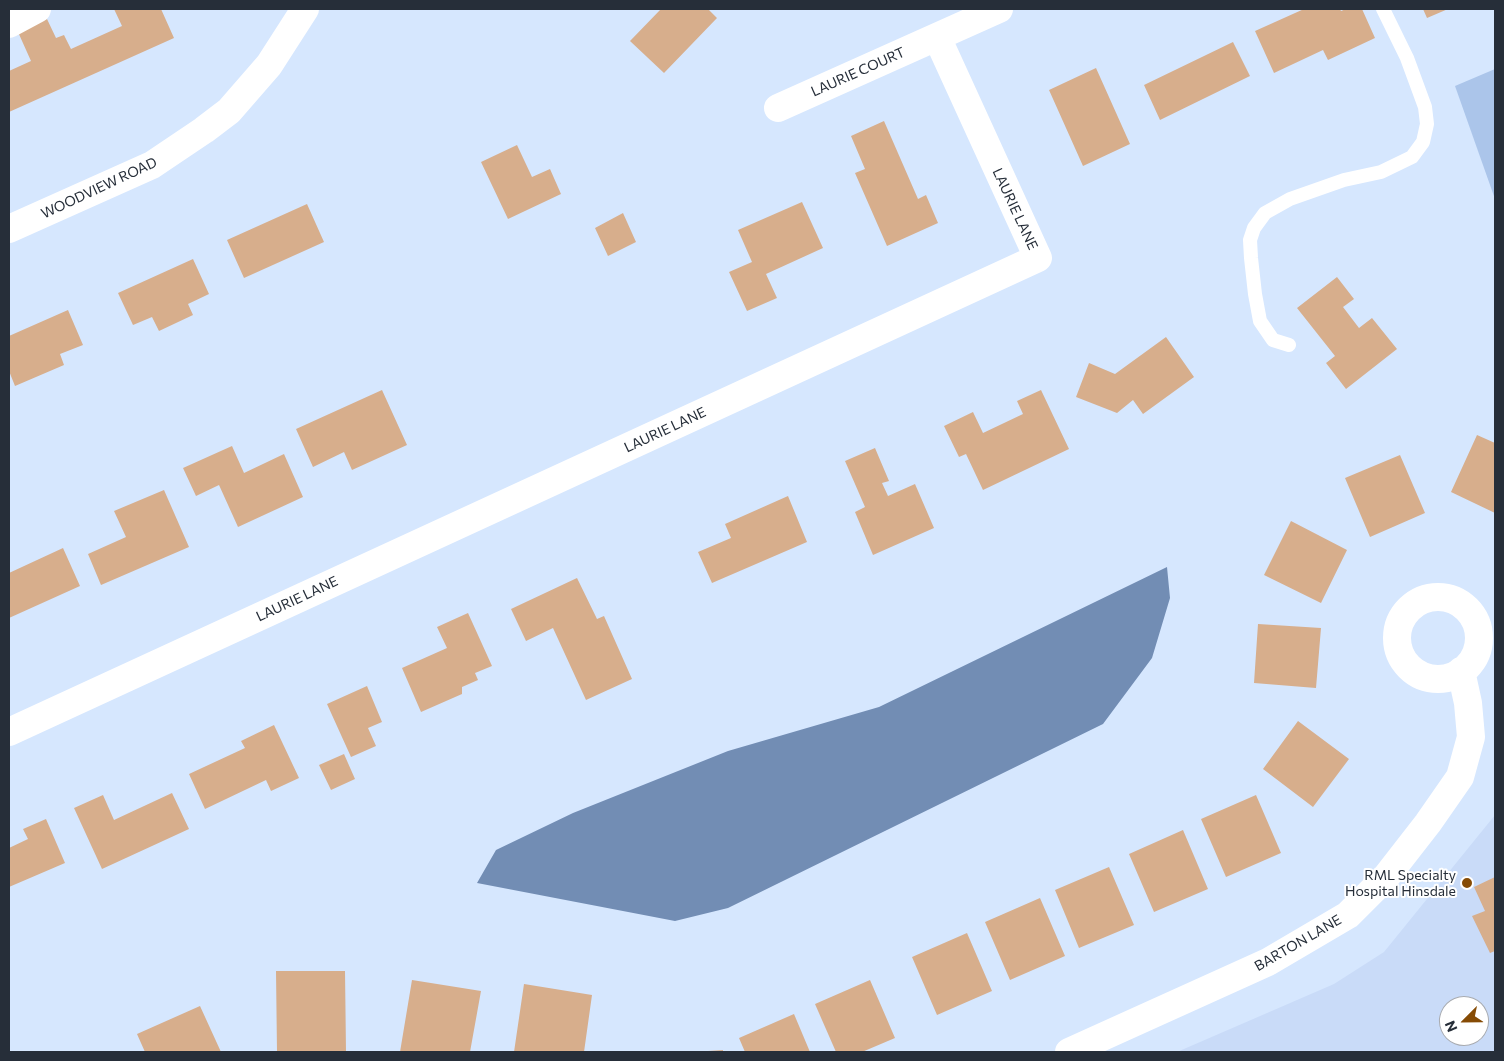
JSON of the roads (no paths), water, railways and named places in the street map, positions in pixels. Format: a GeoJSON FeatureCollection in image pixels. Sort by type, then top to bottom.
{"type":"FeatureCollection","features":[{"type":"Feature","properties":{"kind":"street"},"geometry":{"type":"LineString","coordinates":[[9,24],[37,9]]}},
{"type":"Feature","properties":{"kind":"street","name":"WOODVIEW ROAD"},"geometry":{"type":"LineString","coordinates":[[9,229],[152,165],[204,130],[229,111],[269,65],[305,9]]}},
{"type":"Feature","properties":{"kind":"street"},"geometry":{"type":"LineString","coordinates":[[936,37],[999,9]]}},
{"type":"Feature","properties":{"kind":"street","name":"LAURIE COURT"},"geometry":{"type":"LineString","coordinates":[[778,108],[936,37]]}},
{"type":"Feature","properties":{"kind":"street","name":"LAURIE LANE"},"geometry":{"type":"LineString","coordinates":[[9,732],[1038,258],[936,37]]}},
{"type":"Feature","properties":{"kind":"street","name":"BARTON LANE"},"geometry":{"type":"LineString","coordinates":[[1069,1052],[1268,962],[1348,915],[1386,878],[1460,777],[1471,737],[1468,703],[1461,672]]}},
{"type":"Feature","properties":{"kind":"lane"},"geometry":{"type":"LineString","coordinates":[[1289,345],[1274,340],[1260,321],[1251,258],[1250,240],[1254,228],[1265,213],[1290,198],[1344,180],[1381,172],[1412,157],[1423,142],[1427,124],[1425,107],[1407,58],[1383,9]]}},
{"type":"Feature","properties":{"kind":"place","name":"RML Specialty Hospital Hinsdale"},"geometry":{"type":"Point","coordinates":[1467,883]}}]}
